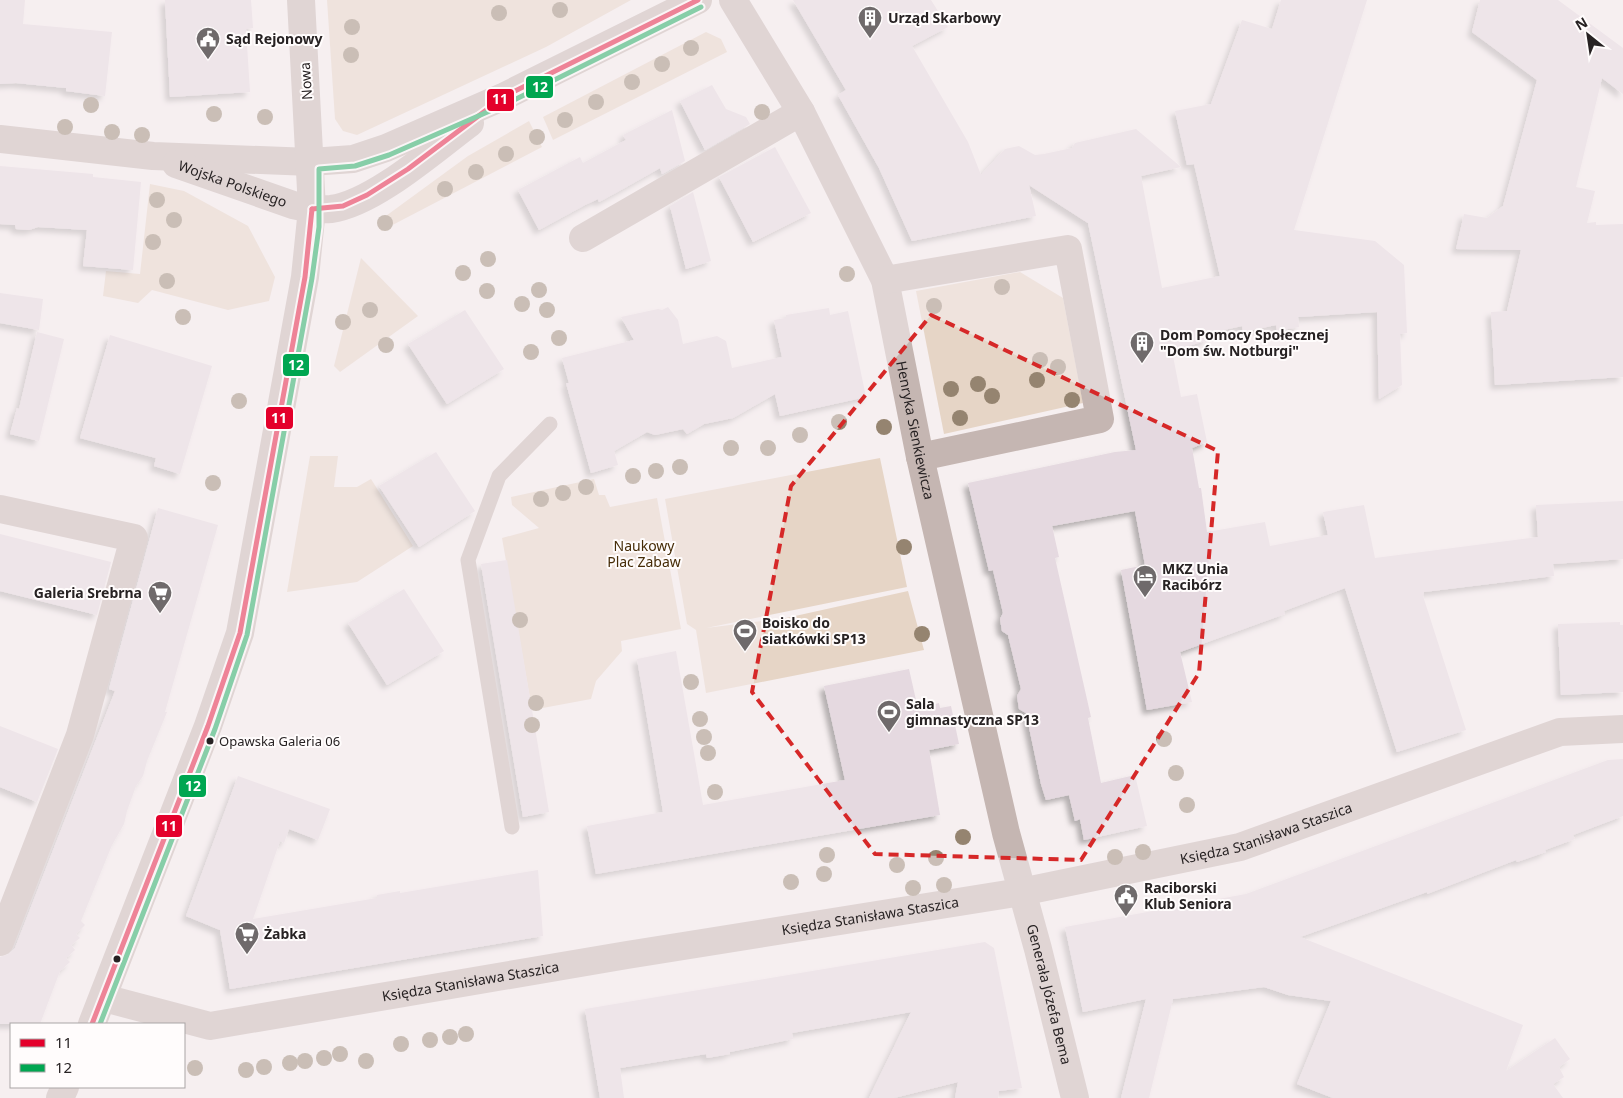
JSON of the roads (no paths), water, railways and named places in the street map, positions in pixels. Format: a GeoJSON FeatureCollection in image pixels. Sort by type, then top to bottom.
{"type":"FeatureCollection","features":[{"type":"Feature","properties":{"kind":"street","name":"Nowa"},"geometry":{"type":"LineString","coordinates":[[92,1023],[104,998],[208,726],[240,633],[305,277],[312,209],[301,0]]}},
{"type":"Feature","properties":{"kind":"street"},"geometry":{"type":"LineString","coordinates":[[505,96],[698,0]]}},
{"type":"Feature","properties":{"kind":"street","name":"Henryka Sienkiewicza"},"geometry":{"type":"LineString","coordinates":[[733,0],[801,112],[885,280],[920,457],[1006,833],[1022,892]]}},
{"type":"Feature","properties":{"kind":"street","name":"Wojska Polskiego"},"geometry":{"type":"LineString","coordinates":[[0,139],[153,156],[311,162],[342,161],[365,156],[505,96]]}},
{"type":"Feature","properties":{"kind":"street","name":"Wojska Polskiego"},"geometry":{"type":"LineString","coordinates":[[153,156],[276,200],[312,209],[343,206],[380,188],[505,96]]}},
{"type":"Feature","properties":{"kind":"street"},"geometry":{"type":"LineString","coordinates":[[583,238],[801,112]]}},
{"type":"Feature","properties":{"kind":"street"},"geometry":{"type":"LineString","coordinates":[[885,280],[1068,249],[1100,419],[920,457]]}},
{"type":"Feature","properties":{"kind":"street"},"geometry":{"type":"LineString","coordinates":[[0,509],[134,538],[80,735],[0,942]]}},
{"type":"Feature","properties":{"kind":"street","name":"Księdza Stanisława Staszica"},"geometry":{"type":"LineString","coordinates":[[104,998],[210,1026],[627,955],[1022,892],[1240,847],[1560,732],[1623,729]]}},
{"type":"Feature","properties":{"kind":"street","name":"Generała Józefa Bema"},"geometry":{"type":"LineString","coordinates":[[1022,892],[1075,1098]]}},
{"type":"Feature","properties":{"kind":"lane"},"geometry":{"type":"LineString","coordinates":[[512,827],[468,560],[499,476],[550,424]]}},
{"type":"Feature","properties":{"kind":"place","name":"Urząd Skarbowy"},"geometry":{"type":"Point","coordinates":[870,39]}},
{"type":"Feature","properties":{"kind":"place","name":"Sąd Rejonowy"},"geometry":{"type":"Point","coordinates":[208,60]}},
{"type":"Feature","properties":{"kind":"place","name":"Dom Pomocy Społecznej \"Dom św. Notburgi\""},"geometry":{"type":"Point","coordinates":[1142,364]}},
{"type":"Feature","properties":{"kind":"place","name":"MKZ Unia Racibórz"},"geometry":{"type":"Point","coordinates":[1145,598]}},
{"type":"Feature","properties":{"kind":"place","name":"Galeria Srebrna"},"geometry":{"type":"Point","coordinates":[160,614]}},
{"type":"Feature","properties":{"kind":"place","name":"Boisko do siatkówki SP13"},"geometry":{"type":"Point","coordinates":[745,652]}},
{"type":"Feature","properties":{"kind":"place","name":"Sala gimnastyczna SP13"},"geometry":{"type":"Point","coordinates":[889,733]}},
{"type":"Feature","properties":{"kind":"place","name":"Opawska Galeria 06"},"geometry":{"type":"Point","coordinates":[210,741]}},
{"type":"Feature","properties":{"kind":"place","name":"Raciborski Klub Seniora"},"geometry":{"type":"Point","coordinates":[1126,917]}},
{"type":"Feature","properties":{"kind":"place","name":"Żabka"},"geometry":{"type":"Point","coordinates":[247,955]}},
{"type":"Feature","properties":{"kind":"park label","name":"Naukowy Plac Zabaw"},"geometry":{"type":"Point","coordinates":[644,554]}}]}
